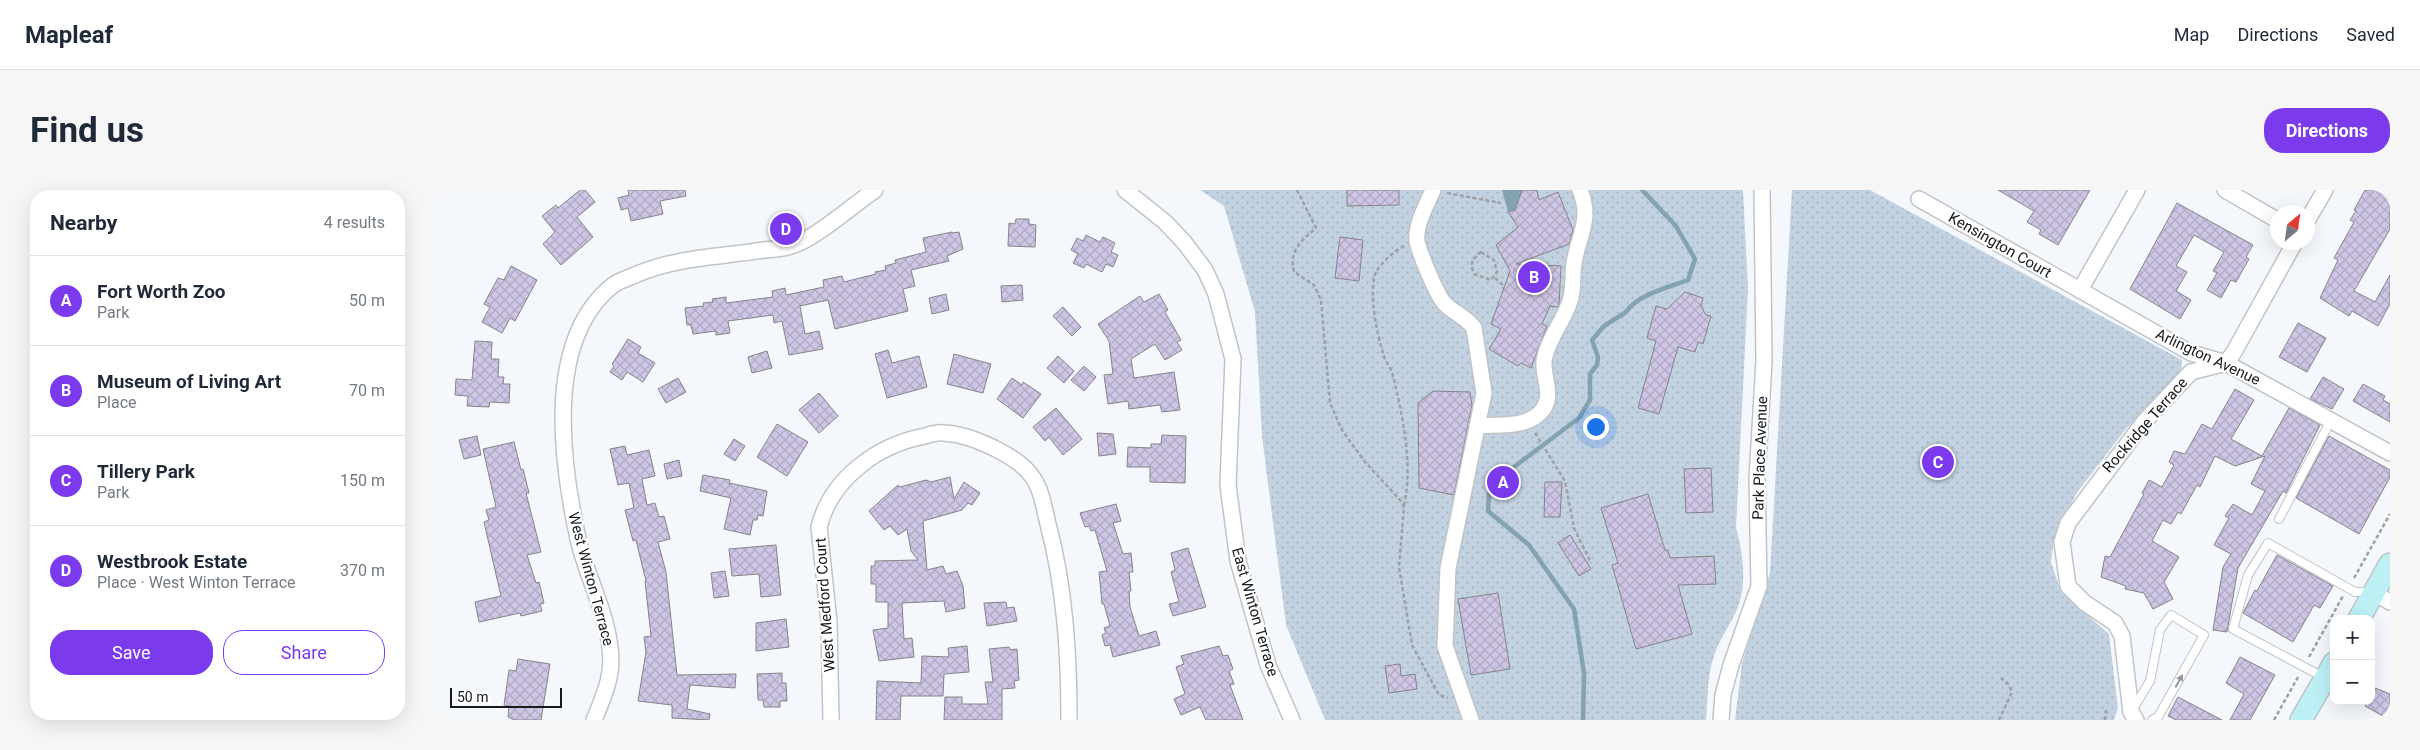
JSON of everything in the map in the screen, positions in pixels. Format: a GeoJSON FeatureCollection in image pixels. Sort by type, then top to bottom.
{"type":"FeatureCollection","features":[{"type":"Feature","properties":{"kind":"main road"},"geometry":{"type":"LineString","coordinates":[[2363,615],[2382,597],[2390,564]]}},
{"type":"Feature","properties":{"kind":"main road"},"geometry":{"type":"LineString","coordinates":[[2301,720],[2329,670]]}},
{"type":"Feature","properties":{"kind":"street","name":"West Winton Terrace"},"geometry":{"type":"LineString","coordinates":[[594,720],[611,673],[611,648],[603,610],[580,545],[567,479],[563,397],[567,365],[573,343],[585,320],[598,298],[614,285],[652,267],[691,259],[794,246],[875,190]]}},
{"type":"Feature","properties":{"kind":"street","name":"East Winton Terrace"},"geometry":{"type":"LineString","coordinates":[[1125,190],[1165,222],[1184,242],[1205,270],[1216,294],[1226,326],[1233,359],[1228,485],[1238,561],[1267,665],[1292,720]]}},
{"type":"Feature","properties":{"kind":"street"},"geometry":{"type":"LineString","coordinates":[[1477,426],[1528,421],[1544,408],[1548,399],[1544,358],[1551,339],[1571,300],[1574,263],[1585,224],[1586,205],[1580,190]]}},
{"type":"Feature","properties":{"kind":"street","name":"Park Place Avenue"},"geometry":{"type":"LineString","coordinates":[[1721,720],[1723,695],[1731,665],[1759,586],[1757,479],[1764,361],[1762,190]]}},
{"type":"Feature","properties":{"kind":"street"},"geometry":{"type":"LineString","coordinates":[[2080,290],[2137,190]]}},
{"type":"Feature","properties":{"kind":"street"},"geometry":{"type":"LineString","coordinates":[[2225,190],[2270,216]]}},
{"type":"Feature","properties":{"kind":"street"},"geometry":{"type":"LineString","coordinates":[[2315,207],[2325,190]]}},
{"type":"Feature","properties":{"kind":"street"},"geometry":{"type":"LineString","coordinates":[[1438,191],[1419,227],[1417,241],[1438,295],[1444,303],[1474,328],[1484,393],[1448,568],[1446,611],[1445,646],[1471,720]]}},
{"type":"Feature","properties":{"kind":"street","name":"Kensington Court"},"geometry":{"type":"LineString","coordinates":[[1919,199],[2080,290]]}},
{"type":"Feature","properties":{"kind":"street"},"geometry":{"type":"LineString","coordinates":[[2225,363],[2234,352],[2291,250]]}},
{"type":"Feature","properties":{"kind":"street","name":"Arlington Avenue"},"geometry":{"type":"LineString","coordinates":[[2080,290],[2191,353],[2225,363],[2390,453]]}},
{"type":"Feature","properties":{"kind":"street","name":"Rockridge Terrace"},"geometry":{"type":"LineString","coordinates":[[2133,716],[2122,636],[2115,623],[2085,603],[2069,586],[2062,542],[2067,523],[2144,422],[2191,372],[2225,363]]}},
{"type":"Feature","properties":{"kind":"street","name":"West Medford Court"},"geometry":{"type":"LineString","coordinates":[[831,720],[829,622],[819,528],[822,514],[845,479],[872,455],[911,438],[941,432],[969,436],[1004,453],[1027,468],[1038,487],[1054,546],[1064,611],[1069,676],[1069,720]]}},
{"type":"Feature","properties":{"kind":"lane"},"geometry":{"type":"LineString","coordinates":[[2279,519],[2331,420]]}},
{"type":"Feature","properties":{"kind":"lane"},"geometry":{"type":"LineString","coordinates":[[2329,670],[2303,667],[2233,629],[2248,575],[2268,543],[2355,592],[2382,597]]}},
{"type":"Feature","properties":{"kind":"lane"},"geometry":{"type":"LineString","coordinates":[[2133,716],[2150,681],[2160,630],[2171,615],[2204,635],[2158,717],[2152,720]]}},
{"type":"Feature","properties":{"kind":"path"},"geometry":{"type":"LineString","coordinates":[[1297,190],[1317,228],[1295,247],[1291,262],[1294,272],[1314,285],[1321,300],[1330,403],[1342,430],[1359,454],[1404,507]]}},
{"type":"Feature","properties":{"kind":"path"},"geometry":{"type":"LineString","coordinates":[[1438,191],[1501,204]]}},
{"type":"Feature","properties":{"kind":"path"},"geometry":{"type":"LineString","coordinates":[[1417,241],[1401,247],[1386,260],[1377,272],[1373,291],[1378,334],[1384,357],[1393,374],[1404,430],[1409,486],[1404,507],[1399,567],[1412,646],[1439,695],[1465,706]]}},
{"type":"Feature","properties":{"kind":"path"},"geometry":{"type":"LineString","coordinates":[[1481,252],[1494,260],[1497,272],[1495,278],[1487,280],[1474,274],[1471,263],[1481,252]]}},
{"type":"Feature","properties":{"kind":"path"},"geometry":{"type":"LineString","coordinates":[[1495,278],[1504,286]]}},
{"type":"Feature","properties":{"kind":"path"},"geometry":{"type":"LineString","coordinates":[[1533,430],[1565,481],[1575,528],[1591,563]]}},
{"type":"Feature","properties":{"kind":"path"},"geometry":{"type":"LineString","coordinates":[[2274,720],[2390,514]]}},
{"type":"Feature","properties":{"kind":"path"},"geometry":{"type":"LineString","coordinates":[[1999,720],[2012,692],[2008,684],[2001,678]]}},
{"type":"Feature","properties":{"kind":"path"},"geometry":{"type":"LineString","coordinates":[[2105,720],[2106,710]]}},
{"type":"Feature","properties":{"kind":"shaded area"},"geometry":{"type":"Polygon","coordinates":[[[1200,190],[1743,190],[1748,288],[1736,528],[1741,547],[1743,578],[1738,607],[1718,645],[1711,666],[1706,720],[1325,720],[1286,625],[1262,436],[1255,312],[1224,206],[1200,190]]]}},
{"type":"Feature","properties":{"kind":"shaded area"},"geometry":{"type":"Polygon","coordinates":[[[1502,190],[1532,190],[1533,198],[1517,204],[1515,210],[1508,212],[1502,190]]]}},
{"type":"Feature","properties":{"kind":"shaded area"},"geometry":{"type":"Polygon","coordinates":[[[1792,190],[1870,190],[2182,360],[2181,375],[2125,430],[2076,494],[2054,539],[2051,562],[2061,592],[2109,634],[2118,708],[2114,720],[1735,720],[1742,663],[1770,573],[1792,190]]]}},
{"type":"Feature","properties":{"kind":"building"},"geometry":{"type":"Polygon","coordinates":[[[580,190],[585,190],[595,202],[577,217],[593,237],[561,265],[543,244],[555,232],[542,216],[556,205],[558,208],[580,190]]]}},
{"type":"Feature","properties":{"kind":"building"},"geometry":{"type":"Polygon","coordinates":[[[628,190],[685,190],[686,196],[660,201],[663,214],[631,221],[628,208],[621,210],[618,198],[629,195],[628,190]]]}},
{"type":"Feature","properties":{"kind":"building"},"geometry":{"type":"Polygon","coordinates":[[[1347,190],[1399,190],[1399,205],[1347,206],[1347,190]]]}},
{"type":"Feature","properties":{"kind":"building"},"geometry":{"type":"Polygon","coordinates":[[[1522,190],[1537,190],[1539,200],[1558,192],[1573,230],[1569,244],[1516,264],[1561,266],[1559,305],[1558,307],[1550,306],[1542,324],[1547,326],[1531,368],[1521,363],[1518,366],[1489,349],[1501,329],[1491,324],[1510,271],[1496,245],[1518,227],[1508,212],[1515,210],[1522,190]]]}},
{"type":"Feature","properties":{"kind":"building"},"geometry":{"type":"Polygon","coordinates":[[[1998,190],[2090,190],[2058,245],[2039,234],[2041,230],[2027,222],[2034,211],[1998,190]]]}},
{"type":"Feature","properties":{"kind":"building"},"geometry":{"type":"Polygon","coordinates":[[[2365,190],[2390,190],[2390,229],[2354,291],[2375,302],[2390,275],[2390,304],[2378,326],[2352,311],[2349,316],[2320,298],[2338,260],[2334,258],[2354,222],[2350,220],[2356,211],[2354,210],[2365,190]]]}},
{"type":"Feature","properties":{"kind":"building"},"geometry":{"type":"Polygon","coordinates":[[[2177,203],[2253,245],[2246,257],[2249,259],[2236,282],[2231,280],[2221,298],[2207,290],[2217,273],[2213,271],[2224,252],[2194,235],[2176,266],[2187,272],[2176,291],[2191,300],[2180,319],[2130,289],[2177,203]]]}},
{"type":"Feature","properties":{"kind":"building"},"geometry":{"type":"Polygon","coordinates":[[[1016,219],[1029,219],[1029,224],[1036,225],[1035,247],[1008,246],[1009,223],[1015,224],[1016,219]]]}},
{"type":"Feature","properties":{"kind":"building"},"geometry":{"type":"Polygon","coordinates":[[[959,232],[963,249],[947,256],[949,261],[911,270],[915,286],[903,289],[908,311],[835,329],[828,300],[800,306],[805,334],[819,331],[823,349],[789,355],[782,321],[774,323],[773,315],[728,321],[730,333],[716,335],[716,331],[693,334],[691,325],[687,325],[685,308],[704,306],[703,303],[713,302],[712,299],[726,297],[726,303],[773,297],[772,291],[785,288],[786,295],[824,287],[823,280],[842,276],[844,282],[876,274],[875,272],[886,270],[885,266],[896,263],[895,260],[926,252],[923,238],[959,232]]]}},
{"type":"Feature","properties":{"kind":"building"},"geometry":{"type":"Polygon","coordinates":[[[1086,235],[1100,242],[1103,237],[1115,243],[1111,252],[1118,255],[1113,267],[1106,264],[1102,272],[1086,264],[1084,268],[1073,263],[1078,254],[1071,250],[1077,238],[1083,241],[1086,235]]]}},
{"type":"Feature","properties":{"kind":"building"},"geometry":{"type":"Polygon","coordinates":[[[1340,237],[1363,240],[1359,281],[1335,278],[1340,237]]]}},
{"type":"Feature","properties":{"kind":"building"},"geometry":{"type":"Polygon","coordinates":[[[511,266],[537,280],[515,321],[510,318],[502,333],[482,322],[490,307],[484,304],[498,278],[504,280],[511,266]]]}},
{"type":"Feature","properties":{"kind":"building"},"geometry":{"type":"Polygon","coordinates":[[[1022,285],[1023,300],[1002,302],[1001,286],[1022,285]]]}},
{"type":"Feature","properties":{"kind":"building"},"geometry":{"type":"Polygon","coordinates":[[[1685,292],[1703,298],[1701,306],[1706,315],[1711,316],[1703,344],[1698,342],[1695,352],[1678,347],[1659,414],[1638,408],[1656,341],[1647,338],[1656,306],[1667,309],[1685,292]]]}},
{"type":"Feature","properties":{"kind":"building"},"geometry":{"type":"Polygon","coordinates":[[[946,294],[949,310],[932,314],[929,298],[946,294]]]}},
{"type":"Feature","properties":{"kind":"building"},"geometry":{"type":"Polygon","coordinates":[[[1159,294],[1168,310],[1165,312],[1181,340],[1177,342],[1182,350],[1165,360],[1155,344],[1131,359],[1134,378],[1174,372],[1180,410],[1162,412],[1160,405],[1129,409],[1128,401],[1108,404],[1104,375],[1113,374],[1109,341],[1098,324],[1140,296],[1144,302],[1159,294]]]}},
{"type":"Feature","properties":{"kind":"building"},"geometry":{"type":"Polygon","coordinates":[[[1063,307],[1081,327],[1072,336],[1053,316],[1063,307]]]}},
{"type":"Feature","properties":{"kind":"building"},"geometry":{"type":"Polygon","coordinates":[[[2298,323],[2326,338],[2307,372],[2279,357],[2298,323]]]}},
{"type":"Feature","properties":{"kind":"building"},"geometry":{"type":"Polygon","coordinates":[[[628,339],[641,347],[638,353],[655,363],[643,382],[627,372],[622,380],[610,372],[614,366],[612,364],[628,339]]]}},
{"type":"Feature","properties":{"kind":"building"},"geometry":{"type":"Polygon","coordinates":[[[475,341],[492,342],[491,359],[499,359],[498,377],[504,377],[503,384],[510,384],[509,403],[490,402],[489,407],[467,406],[468,396],[455,395],[456,379],[472,380],[475,341]]]}},
{"type":"Feature","properties":{"kind":"building"},"geometry":{"type":"Polygon","coordinates":[[[888,350],[892,363],[919,356],[927,387],[887,398],[875,354],[888,350]]]}},
{"type":"Feature","properties":{"kind":"building"},"geometry":{"type":"Polygon","coordinates":[[[767,351],[772,368],[752,373],[748,357],[767,351]]]}},
{"type":"Feature","properties":{"kind":"building"},"geometry":{"type":"Polygon","coordinates":[[[954,354],[991,364],[983,393],[947,384],[954,354]]]}},
{"type":"Feature","properties":{"kind":"building"},"geometry":{"type":"Polygon","coordinates":[[[1058,356],[1074,371],[1064,383],[1047,368],[1058,356]]]}},
{"type":"Feature","properties":{"kind":"building"},"geometry":{"type":"Polygon","coordinates":[[[1084,366],[1096,377],[1084,391],[1071,380],[1084,366]]]}},
{"type":"Feature","properties":{"kind":"building"},"geometry":{"type":"Polygon","coordinates":[[[2323,377],[2344,389],[2332,409],[2310,399],[2323,377]]]}},
{"type":"Feature","properties":{"kind":"building"},"geometry":{"type":"Polygon","coordinates":[[[678,378],[686,392],[666,403],[658,389],[678,378]]]}},
{"type":"Feature","properties":{"kind":"building"},"geometry":{"type":"Polygon","coordinates":[[[1012,378],[1022,385],[1023,382],[1041,394],[1023,418],[997,399],[1012,378]]]}},
{"type":"Feature","properties":{"kind":"building"},"geometry":{"type":"Polygon","coordinates":[[[2363,384],[2385,396],[2383,400],[2390,404],[2390,422],[2353,401],[2363,384]]]}},
{"type":"Feature","properties":{"kind":"building"},"geometry":{"type":"Polygon","coordinates":[[[2235,389],[2254,400],[2231,439],[2262,456],[2289,408],[2320,425],[2286,493],[2283,491],[2238,568],[2227,632],[2213,630],[2223,567],[2231,554],[2214,545],[2229,518],[2225,516],[2233,504],[2252,515],[2265,491],[2251,484],[2265,456],[2235,466],[2215,456],[2200,487],[2197,485],[2181,514],[2178,512],[2171,524],[2163,520],[2152,541],[2179,557],[2164,582],[2173,599],[2153,609],[2144,593],[2125,589],[2126,586],[2101,577],[2105,556],[2110,557],[2144,494],[2142,493],[2149,480],[2162,487],[2174,465],[2169,462],[2174,451],[2185,454],[2202,424],[2212,429],[2235,389]]]}},
{"type":"Feature","properties":{"kind":"building"},"geometry":{"type":"Polygon","coordinates":[[[1433,391],[1470,392],[1472,405],[1454,495],[1419,488],[1418,403],[1433,391]]]}},
{"type":"Feature","properties":{"kind":"building"},"geometry":{"type":"Polygon","coordinates":[[[819,393],[838,416],[819,433],[799,410],[819,393]]]}},
{"type":"Feature","properties":{"kind":"building"},"geometry":{"type":"Polygon","coordinates":[[[1056,408],[1082,439],[1063,455],[1049,437],[1045,441],[1033,427],[1056,408]]]}},
{"type":"Feature","properties":{"kind":"building"},"geometry":{"type":"Polygon","coordinates":[[[777,424],[808,442],[787,476],[757,457],[777,424]]]}},
{"type":"Feature","properties":{"kind":"building"},"geometry":{"type":"Polygon","coordinates":[[[1097,433],[1113,434],[1116,454],[1099,456],[1097,433]]]}},
{"type":"Feature","properties":{"kind":"building"},"geometry":{"type":"Polygon","coordinates":[[[1162,435],[1186,436],[1185,483],[1150,482],[1150,467],[1127,467],[1128,447],[1151,448],[1151,444],[1161,444],[1162,435]]]}},
{"type":"Feature","properties":{"kind":"building"},"geometry":{"type":"Polygon","coordinates":[[[477,436],[481,455],[464,459],[459,440],[477,436]]]}},
{"type":"Feature","properties":{"kind":"building"},"geometry":{"type":"Polygon","coordinates":[[[2329,436],[2390,470],[2390,477],[2359,534],[2296,498],[2329,436]]]}},
{"type":"Feature","properties":{"kind":"building"},"geometry":{"type":"Polygon","coordinates":[[[734,439],[745,446],[735,461],[724,454],[734,439]]]}},
{"type":"Feature","properties":{"kind":"building"},"geometry":{"type":"Polygon","coordinates":[[[514,442],[529,493],[526,493],[541,552],[527,555],[536,583],[539,582],[544,603],[540,604],[542,611],[521,616],[520,613],[479,622],[475,602],[501,596],[484,522],[489,520],[486,510],[496,507],[483,449],[514,442]]]}},
{"type":"Feature","properties":{"kind":"building"},"geometry":{"type":"Polygon","coordinates":[[[625,446],[627,455],[649,450],[655,476],[642,479],[647,505],[655,503],[659,517],[664,516],[670,539],[658,542],[666,572],[677,675],[736,674],[735,688],[690,685],[687,709],[710,714],[709,720],[672,718],[672,705],[638,701],[646,652],[644,637],[651,636],[646,581],[636,540],[633,541],[625,510],[634,508],[629,483],[618,485],[610,449],[625,446]]]}},
{"type":"Feature","properties":{"kind":"building"},"geometry":{"type":"Polygon","coordinates":[[[679,460],[682,476],[667,479],[664,464],[679,460]]]}},
{"type":"Feature","properties":{"kind":"building"},"geometry":{"type":"Polygon","coordinates":[[[1711,468],[1713,512],[1686,513],[1684,469],[1711,468]]]}},
{"type":"Feature","properties":{"kind":"building"},"geometry":{"type":"Polygon","coordinates":[[[703,475],[730,480],[729,483],[767,491],[763,516],[758,515],[757,520],[753,520],[750,535],[724,529],[731,498],[700,491],[703,475]]]}},
{"type":"Feature","properties":{"kind":"building"},"geometry":{"type":"Polygon","coordinates":[[[950,477],[954,499],[964,482],[980,493],[972,505],[968,503],[962,510],[923,521],[927,570],[943,566],[946,574],[957,571],[963,586],[965,608],[946,612],[944,601],[902,603],[904,639],[912,638],[914,657],[879,661],[873,630],[888,628],[888,602],[876,602],[876,584],[871,584],[871,566],[875,566],[875,561],[918,560],[911,551],[907,529],[898,535],[890,526],[884,530],[869,511],[898,485],[900,487],[926,480],[931,482],[950,477]]]}},
{"type":"Feature","properties":{"kind":"building"},"geometry":{"type":"Polygon","coordinates":[[[1545,482],[1562,482],[1560,517],[1544,517],[1545,482]]]}},
{"type":"Feature","properties":{"kind":"building"},"geometry":{"type":"Polygon","coordinates":[[[1648,494],[1665,550],[1668,550],[1670,558],[1714,556],[1716,584],[1678,585],[1692,634],[1636,649],[1612,565],[1618,563],[1601,508],[1648,494]]]}},
{"type":"Feature","properties":{"kind":"building"},"geometry":{"type":"Polygon","coordinates":[[[1116,504],[1121,521],[1113,523],[1123,554],[1131,553],[1133,572],[1129,572],[1130,607],[1139,636],[1156,631],[1160,645],[1113,657],[1110,645],[1105,646],[1102,635],[1106,633],[1104,628],[1110,626],[1104,604],[1102,604],[1099,572],[1107,571],[1095,530],[1091,531],[1089,526],[1085,527],[1080,513],[1116,504]]]}},
{"type":"Feature","properties":{"kind":"building"},"geometry":{"type":"Polygon","coordinates":[[[1570,535],[1591,569],[1579,576],[1558,543],[1570,535]]]}},
{"type":"Feature","properties":{"kind":"building"},"geometry":{"type":"Polygon","coordinates":[[[776,545],[781,595],[761,597],[759,574],[732,576],[729,549],[776,545]]]}},
{"type":"Feature","properties":{"kind":"building"},"geometry":{"type":"Polygon","coordinates":[[[1188,548],[1206,607],[1173,616],[1169,604],[1179,602],[1171,572],[1175,570],[1171,553],[1188,548]]]}},
{"type":"Feature","properties":{"kind":"building"},"geometry":{"type":"Polygon","coordinates":[[[2277,555],[2333,586],[2320,608],[2314,605],[2293,642],[2243,613],[2277,555]]]}},
{"type":"Feature","properties":{"kind":"building"},"geometry":{"type":"Polygon","coordinates":[[[725,571],[729,596],[714,598],[711,573],[725,571]]]}},
{"type":"Feature","properties":{"kind":"building"},"geometry":{"type":"Polygon","coordinates":[[[1498,593],[1510,669],[1471,675],[1458,599],[1498,593]]]}},
{"type":"Feature","properties":{"kind":"building"},"geometry":{"type":"Polygon","coordinates":[[[1006,602],[1007,608],[1014,607],[1017,621],[987,626],[984,603],[1006,602]]]}},
{"type":"Feature","properties":{"kind":"building"},"geometry":{"type":"Polygon","coordinates":[[[786,619],[789,647],[756,651],[756,623],[786,619]]]}},
{"type":"Feature","properties":{"kind":"building"},"geometry":{"type":"Polygon","coordinates":[[[967,646],[969,672],[944,674],[943,696],[901,696],[900,720],[876,720],[877,681],[921,683],[922,656],[949,657],[948,648],[967,646]]]}},
{"type":"Feature","properties":{"kind":"building"},"geometry":{"type":"Polygon","coordinates":[[[1219,646],[1223,656],[1228,655],[1233,669],[1229,671],[1234,684],[1230,685],[1243,720],[1206,720],[1200,707],[1181,715],[1174,699],[1185,694],[1176,667],[1184,664],[1181,656],[1219,646]]]}},
{"type":"Feature","properties":{"kind":"building"},"geometry":{"type":"Polygon","coordinates":[[[1009,647],[1010,650],[1017,649],[1019,680],[1014,681],[1015,688],[1002,689],[1002,720],[944,720],[945,697],[962,697],[962,704],[988,704],[985,682],[993,682],[989,649],[1009,647]]]}},
{"type":"Feature","properties":{"kind":"building"},"geometry":{"type":"Polygon","coordinates":[[[2240,657],[2275,675],[2250,720],[2230,720],[2244,694],[2226,683],[2240,657]]]}},
{"type":"Feature","properties":{"kind":"building"},"geometry":{"type":"Polygon","coordinates":[[[518,659],[550,664],[541,720],[514,720],[508,717],[509,706],[504,705],[509,670],[516,671],[518,659]]]}},
{"type":"Feature","properties":{"kind":"building"},"geometry":{"type":"Polygon","coordinates":[[[1400,664],[1401,676],[1415,674],[1417,689],[1389,693],[1385,666],[1400,664]]]}},
{"type":"Feature","properties":{"kind":"building"},"geometry":{"type":"Polygon","coordinates":[[[782,673],[782,683],[786,683],[787,701],[780,701],[780,707],[764,707],[763,700],[758,700],[757,674],[782,673]]]}},
{"type":"Feature","properties":{"kind":"building"},"geometry":{"type":"Polygon","coordinates":[[[2375,688],[2390,694],[2390,720],[2365,706],[2375,705],[2375,688]]]}},
{"type":"Feature","properties":{"kind":"building"},"geometry":{"type":"Polygon","coordinates":[[[2178,697],[2222,720],[2176,720],[2168,716],[2178,697]]]}},
{"type":"Feature","properties":{"kind":"waterway"},"geometry":{"type":"LineString","coordinates":[[1583,720],[1584,673],[1574,609],[1529,545],[1488,511],[1489,494],[1510,470],[1579,418],[1590,400],[1590,374],[1597,365],[1598,357],[1592,340],[1604,326],[1626,312],[1638,300],[1688,280],[1695,259],[1676,226],[1642,190]]}},
{"type":"Feature","properties":{"kind":"place","name":"Westbrook Estate"},"geometry":{"type":"Point","coordinates":[786,229]}},
{"type":"Feature","properties":{"kind":"place","name":"Museum of Living Art"},"geometry":{"type":"Point","coordinates":[1534,277]}},
{"type":"Feature","properties":{"kind":"place","name":"Tillery Park"},"geometry":{"type":"Point","coordinates":[1938,462]}},
{"type":"Feature","properties":{"kind":"place","name":"Fort Worth Zoo"},"geometry":{"type":"Point","coordinates":[1503,482]}}]}
